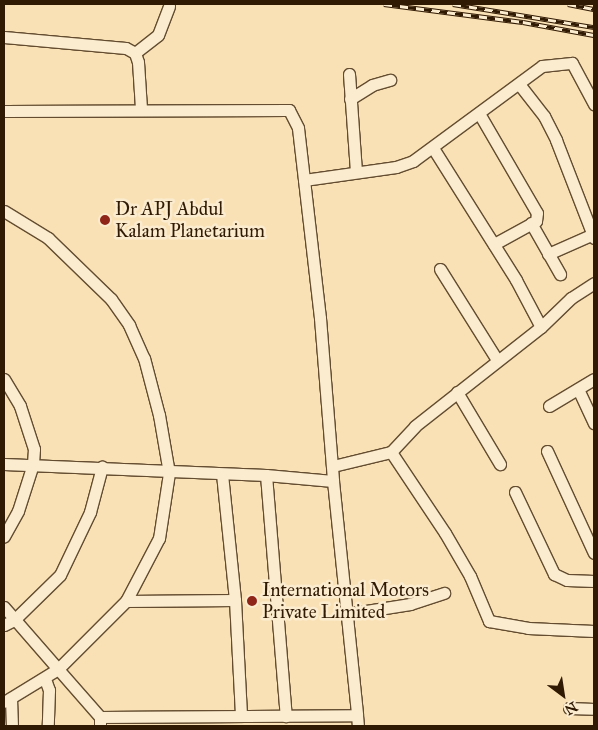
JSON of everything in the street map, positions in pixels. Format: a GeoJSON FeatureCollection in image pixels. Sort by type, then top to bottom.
{"type":"FeatureCollection","features":[{"type":"Feature","properties":{"kind":"street"},"geometry":{"type":"LineString","coordinates":[[135,53],[158,35],[169,6]]}},
{"type":"Feature","properties":{"kind":"street"},"geometry":{"type":"LineString","coordinates":[[4,37],[126,48],[135,53],[138,62],[141,109]]}},
{"type":"Feature","properties":{"kind":"street"},"geometry":{"type":"LineString","coordinates":[[304,180],[405,165],[434,148],[480,115],[535,69],[572,63],[594,104]]}},
{"type":"Feature","properties":{"kind":"street"},"geometry":{"type":"LineString","coordinates":[[349,74],[356,172]]}},
{"type":"Feature","properties":{"kind":"street"},"geometry":{"type":"LineString","coordinates":[[350,99],[372,85],[390,80]]}},
{"type":"Feature","properties":{"kind":"street"},"geometry":{"type":"LineString","coordinates":[[519,84],[544,116],[556,140],[593,234],[548,254]]}},
{"type":"Feature","properties":{"kind":"street"},"geometry":{"type":"LineString","coordinates":[[4,111],[141,109],[289,110],[298,128],[304,180],[357,721],[286,716],[242,716],[100,722],[58,669],[9,622],[4,607]]}},
{"type":"Feature","properties":{"kind":"street"},"geometry":{"type":"LineString","coordinates":[[480,115],[537,213],[536,221],[494,244]]}},
{"type":"Feature","properties":{"kind":"street"},"geometry":{"type":"LineString","coordinates":[[434,148],[494,244],[541,327]]}},
{"type":"Feature","properties":{"kind":"street"},"geometry":{"type":"LineString","coordinates":[[4,211],[48,238],[77,262],[111,299],[129,325],[147,368],[159,415],[169,473],[159,538],[126,601],[58,669],[45,679],[7,700],[12,726]]}},
{"type":"Feature","properties":{"kind":"street"},"geometry":{"type":"LineString","coordinates":[[531,223],[560,274]]}},
{"type":"Feature","properties":{"kind":"street"},"geometry":{"type":"LineString","coordinates":[[440,269],[497,360]]}},
{"type":"Feature","properties":{"kind":"street"},"geometry":{"type":"LineString","coordinates":[[332,466],[392,452],[402,436],[541,327],[571,298],[594,283]]}},
{"type":"Feature","properties":{"kind":"street"},"geometry":{"type":"LineString","coordinates":[[549,406],[594,379]]}},
{"type":"Feature","properties":{"kind":"street"},"geometry":{"type":"LineString","coordinates":[[4,380],[20,406],[31,434],[33,464],[18,511],[4,536]]}},
{"type":"Feature","properties":{"kind":"street"},"geometry":{"type":"LineString","coordinates":[[578,389],[594,422]]}},
{"type":"Feature","properties":{"kind":"street"},"geometry":{"type":"LineString","coordinates":[[457,392],[500,464]]}},
{"type":"Feature","properties":{"kind":"street"},"geometry":{"type":"LineString","coordinates":[[547,451],[594,553]]}},
{"type":"Feature","properties":{"kind":"street"},"geometry":{"type":"LineString","coordinates":[[392,452],[445,533],[470,576],[489,621],[528,628],[594,631]]}},
{"type":"Feature","properties":{"kind":"street"},"geometry":{"type":"LineString","coordinates":[[4,464],[102,467],[169,473],[266,475],[333,481]]}},
{"type":"Feature","properties":{"kind":"street"},"geometry":{"type":"LineString","coordinates":[[9,622],[60,575],[90,512],[102,467]]}},
{"type":"Feature","properties":{"kind":"street"},"geometry":{"type":"LineString","coordinates":[[222,474],[235,600],[242,716]]}},
{"type":"Feature","properties":{"kind":"street"},"geometry":{"type":"LineString","coordinates":[[266,475],[286,716]]}},
{"type":"Feature","properties":{"kind":"street"},"geometry":{"type":"LineString","coordinates":[[516,492],[554,574],[567,580],[594,581]]}},
{"type":"Feature","properties":{"kind":"street"},"geometry":{"type":"LineString","coordinates":[[347,614],[410,604],[444,594]]}},
{"type":"Feature","properties":{"kind":"street"},"geometry":{"type":"LineString","coordinates":[[126,601],[235,600]]}},
{"type":"Feature","properties":{"kind":"street"},"geometry":{"type":"LineString","coordinates":[[45,679],[49,690],[48,726]]}},
{"type":"Feature","properties":{"kind":"street"},"geometry":{"type":"LineString","coordinates":[[569,708],[594,709]]}},
{"type":"Feature","properties":{"kind":"railway"},"geometry":{"type":"LineString","coordinates":[[384,4],[523,22],[594,35]]}},
{"type":"Feature","properties":{"kind":"railway"},"geometry":{"type":"LineString","coordinates":[[453,4],[594,27]]}},
{"type":"Feature","properties":{"kind":"railway"},"geometry":{"type":"LineString","coordinates":[[568,4],[594,9]]}},
{"type":"Feature","properties":{"kind":"place","name":"Dr APJ Abdul Kalam Planetarium"},"geometry":{"type":"Point","coordinates":[105,220]}},
{"type":"Feature","properties":{"kind":"place","name":"International Motors Private Limited"},"geometry":{"type":"Point","coordinates":[252,601]}}]}
